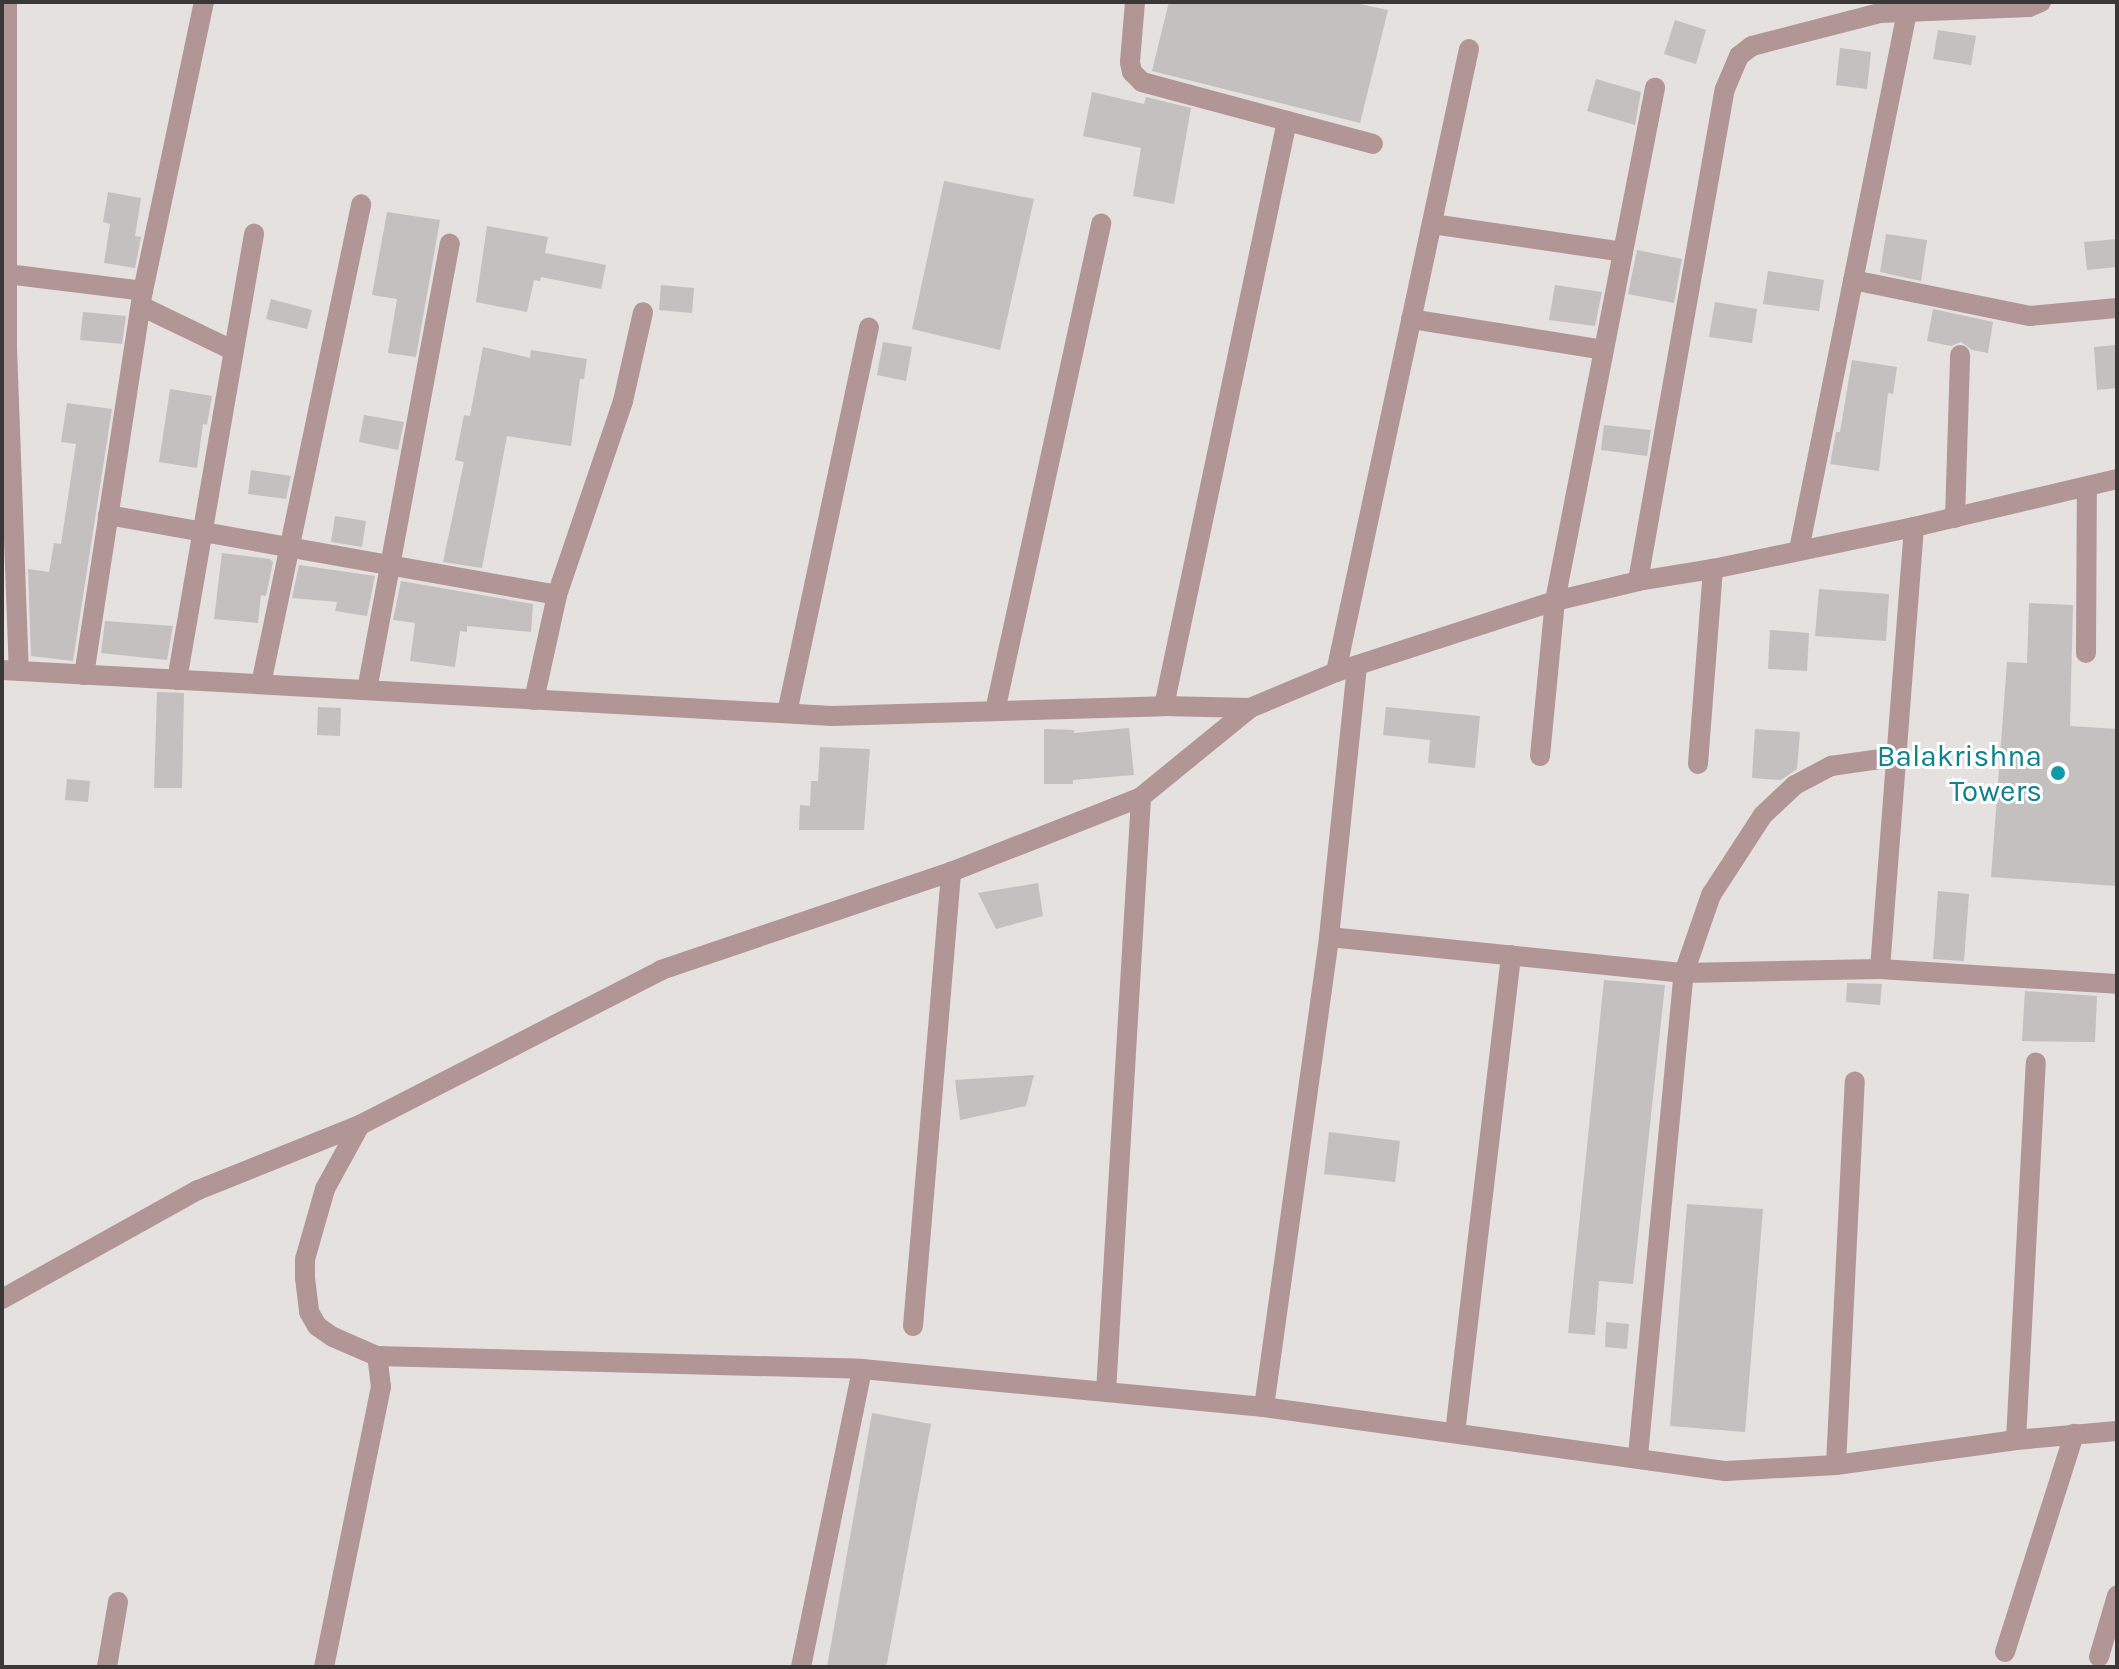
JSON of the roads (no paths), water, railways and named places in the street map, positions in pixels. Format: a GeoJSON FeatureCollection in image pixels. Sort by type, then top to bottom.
{"type":"FeatureCollection","features":[{"type":"Feature","properties":{"kind":"street"},"geometry":{"type":"LineString","coordinates":[[7,2],[5,348],[10,670],[832,716],[1164,706],[1250,708]]}},
{"type":"Feature","properties":{"kind":"street"},"geometry":{"type":"LineString","coordinates":[[84,675],[142,298],[204,2]]}},
{"type":"Feature","properties":{"kind":"street"},"geometry":{"type":"LineString","coordinates":[[1135,2],[1130,62],[1132,72],[1142,82],[1373,144]]}},
{"type":"Feature","properties":{"kind":"street"},"geometry":{"type":"LineString","coordinates":[[1638,581],[1722,104],[1731,71],[1739,56],[1752,46],[1908,7],[2029,7],[2041,2]]}},
{"type":"Feature","properties":{"kind":"street"},"geometry":{"type":"LineString","coordinates":[[1799,550],[1908,7]]}},
{"type":"Feature","properties":{"kind":"street"},"geometry":{"type":"LineString","coordinates":[[1336,672],[1469,49]]}},
{"type":"Feature","properties":{"kind":"street"},"geometry":{"type":"LineString","coordinates":[[1540,756],[1555,601],[1655,88]]}},
{"type":"Feature","properties":{"kind":"street"},"geometry":{"type":"LineString","coordinates":[[1164,706],[1287,121]]}},
{"type":"Feature","properties":{"kind":"street"},"geometry":{"type":"LineString","coordinates":[[261,684],[361,204]]}},
{"type":"Feature","properties":{"kind":"street"},"geometry":{"type":"LineString","coordinates":[[995,711],[1101,223]]}},
{"type":"Feature","properties":{"kind":"street"},"geometry":{"type":"LineString","coordinates":[[1432,224],[1623,252]]}},
{"type":"Feature","properties":{"kind":"street"},"geometry":{"type":"LineString","coordinates":[[177,680],[254,234]]}},
{"type":"Feature","properties":{"kind":"street"},"geometry":{"type":"LineString","coordinates":[[367,690],[450,244]]}},
{"type":"Feature","properties":{"kind":"street"},"geometry":{"type":"LineString","coordinates":[[7,274],[142,298],[234,351]]}},
{"type":"Feature","properties":{"kind":"street"},"geometry":{"type":"LineString","coordinates":[[1853,280],[2030,316],[2117,308]]}},
{"type":"Feature","properties":{"kind":"street"},"geometry":{"type":"LineString","coordinates":[[534,700],[557,595],[623,401],[643,312]]}},
{"type":"Feature","properties":{"kind":"street"},"geometry":{"type":"LineString","coordinates":[[1411,319],[1604,350]]}},
{"type":"Feature","properties":{"kind":"street"},"geometry":{"type":"LineString","coordinates":[[787,713],[869,328]]}},
{"type":"Feature","properties":{"kind":"street"},"geometry":{"type":"LineString","coordinates":[[1955,518],[1960,355]]}},
{"type":"Feature","properties":{"kind":"street"},"geometry":{"type":"LineString","coordinates":[[2,1299],[198,1190],[360,1125],[661,970],[951,872],[1141,797],[1250,708],[1336,672],[1555,601],[1638,581],[1713,569],[1914,527],[2117,479]]}},
{"type":"Feature","properties":{"kind":"street"},"geometry":{"type":"LineString","coordinates":[[2086,653],[2087,488]]}},
{"type":"Feature","properties":{"kind":"street"},"geometry":{"type":"LineString","coordinates":[[108,515],[557,595]]}},
{"type":"Feature","properties":{"kind":"street"},"geometry":{"type":"LineString","coordinates":[[1880,969],[1914,527]]}},
{"type":"Feature","properties":{"kind":"street"},"geometry":{"type":"LineString","coordinates":[[1698,764],[1713,569]]}},
{"type":"Feature","properties":{"kind":"street"},"geometry":{"type":"LineString","coordinates":[[1264,1407],[1329,937],[1357,666]]}},
{"type":"Feature","properties":{"kind":"street"},"geometry":{"type":"LineString","coordinates":[[1638,1456],[1684,973],[1711,895],[1763,815],[1795,785],[1831,766],[1895,757]]}},
{"type":"Feature","properties":{"kind":"street"},"geometry":{"type":"LineString","coordinates":[[1106,1392],[1141,797]]}},
{"type":"Feature","properties":{"kind":"street"},"geometry":{"type":"LineString","coordinates":[[913,1326],[951,872]]}},
{"type":"Feature","properties":{"kind":"street"},"geometry":{"type":"LineString","coordinates":[[1329,937],[1684,973],[1880,969],[2117,984]]}},
{"type":"Feature","properties":{"kind":"street"},"geometry":{"type":"LineString","coordinates":[[1455,1433],[1511,955]]}},
{"type":"Feature","properties":{"kind":"street"},"geometry":{"type":"LineString","coordinates":[[2016,1440],[2036,1063]]}},
{"type":"Feature","properties":{"kind":"street"},"geometry":{"type":"LineString","coordinates":[[1836,1465],[1855,1081]]}},
{"type":"Feature","properties":{"kind":"street"},"geometry":{"type":"LineString","coordinates":[[360,1125],[325,1189],[305,1259],[305,1278],[309,1312],[317,1326],[333,1337],[377,1356],[862,1369],[1264,1407],[1638,1456],[1693,1468],[1726,1471],[1836,1465],[2016,1440],[2117,1431]]}},
{"type":"Feature","properties":{"kind":"street"},"geometry":{"type":"LineString","coordinates":[[324,1667],[381,1387],[377,1356]]}},
{"type":"Feature","properties":{"kind":"street"},"geometry":{"type":"LineString","coordinates":[[801,1667],[862,1369]]}},
{"type":"Feature","properties":{"kind":"street"},"geometry":{"type":"LineString","coordinates":[[2005,1652],[2074,1434]]}},
{"type":"Feature","properties":{"kind":"street"},"geometry":{"type":"LineString","coordinates":[[2099,1657],[2117,1596]]}},
{"type":"Feature","properties":{"kind":"street"},"geometry":{"type":"LineString","coordinates":[[107,1667],[118,1602]]}},
{"type":"Feature","properties":{"kind":"place","name":"Balakrishna Towers"},"geometry":{"type":"Point","coordinates":[2058,773]}}]}
